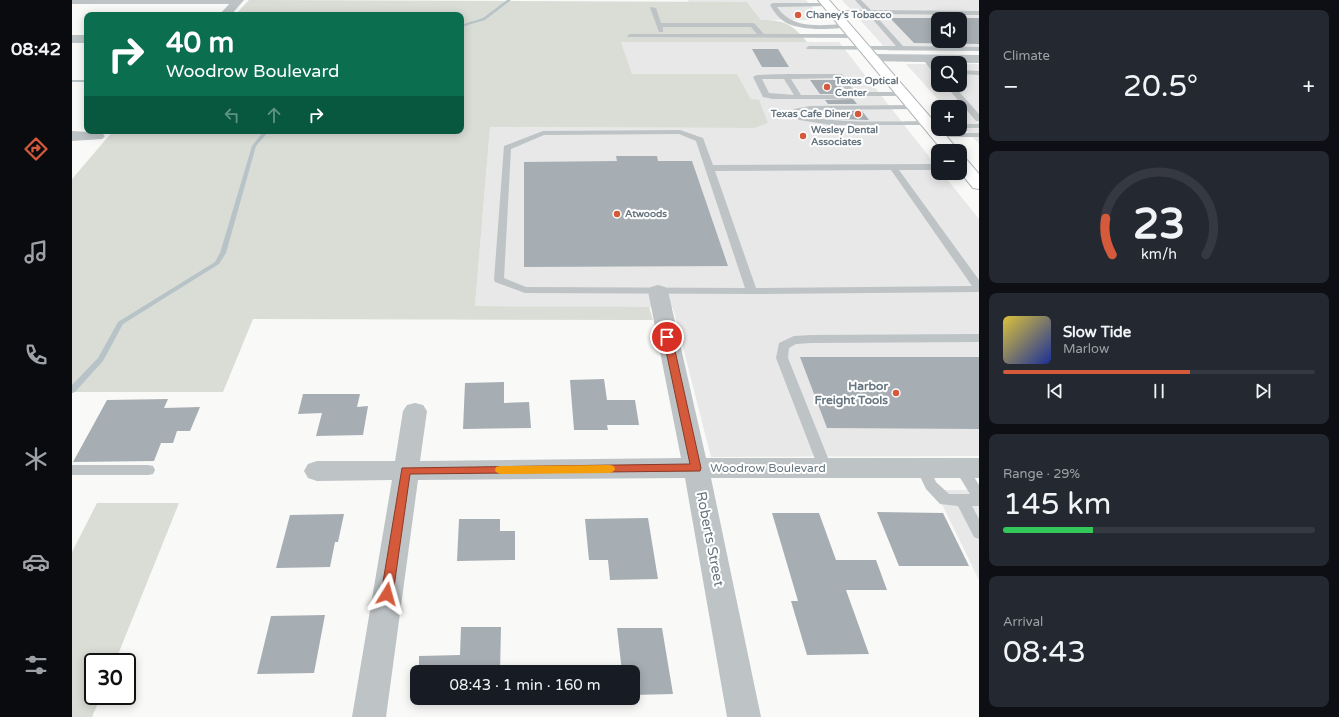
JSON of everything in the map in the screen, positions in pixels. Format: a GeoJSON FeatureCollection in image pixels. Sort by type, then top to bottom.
{"type":"FeatureCollection","features":[{"type":"Feature","properties":{"kind":"main road"},"geometry":{"type":"LineString","coordinates":[[828,6],[931,126]]}},
{"type":"Feature","properties":{"kind":"main road"},"geometry":{"type":"LineString","coordinates":[[939,136],[946,144]]}},
{"type":"Feature","properties":{"kind":"street"},"geometry":{"type":"LineString","coordinates":[[228,12],[238,1]]}},
{"type":"Feature","properties":{"kind":"street"},"geometry":{"type":"LineString","coordinates":[[72,39],[84,39]]}},
{"type":"Feature","properties":{"kind":"street"},"geometry":{"type":"LineString","coordinates":[[872,58],[979,59]]}},
{"type":"Feature","properties":{"kind":"street"},"geometry":{"type":"LineString","coordinates":[[72,136],[98,136]]}},
{"type":"Feature","properties":{"kind":"street","name":"Roberts Street"},"geometry":{"type":"LineString","coordinates":[[658,291],[696,468],[744,717]]}},
{"type":"Feature","properties":{"kind":"street"},"geometry":{"type":"LineString","coordinates":[[369,717],[414,411]]}},
{"type":"Feature","properties":{"kind":"street","name":"Woodrow Boulevard"},"geometry":{"type":"LineString","coordinates":[[317,471],[696,468],[970,468]]}},
{"type":"Feature","properties":{"kind":"lane"},"geometry":{"type":"LineString","coordinates":[[858,0],[901,47]]}},
{"type":"Feature","properties":{"kind":"lane"},"geometry":{"type":"LineString","coordinates":[[72,2],[238,1]]}},
{"type":"Feature","properties":{"kind":"lane"},"geometry":{"type":"LineString","coordinates":[[845,26],[805,26],[794,24],[783,18],[773,5],[828,6],[869,13],[979,13]]}},
{"type":"Feature","properties":{"kind":"lane"},"geometry":{"type":"LineString","coordinates":[[653,8],[663,36]]}},
{"type":"Feature","properties":{"kind":"lane"},"geometry":{"type":"LineString","coordinates":[[659,25],[753,26],[762,36]]}},
{"type":"Feature","properties":{"kind":"lane"},"geometry":{"type":"LineString","coordinates":[[630,36],[854,36]]}},
{"type":"Feature","properties":{"kind":"lane"},"geometry":{"type":"LineString","coordinates":[[809,48],[901,47],[924,49],[979,49]]}},
{"type":"Feature","properties":{"kind":"lane"},"geometry":{"type":"LineString","coordinates":[[925,58],[931,64]]}},
{"type":"Feature","properties":{"kind":"lane"},"geometry":{"type":"LineString","coordinates":[[967,72],[979,72]]}},
{"type":"Feature","properties":{"kind":"lane"},"geometry":{"type":"LineString","coordinates":[[853,94],[839,76],[786,76],[757,78],[766,95],[773,97],[852,97],[853,94],[903,94]]}},
{"type":"Feature","properties":{"kind":"lane"},"geometry":{"type":"LineString","coordinates":[[786,76],[799,97]]}},
{"type":"Feature","properties":{"kind":"lane"},"geometry":{"type":"LineString","coordinates":[[955,92],[979,119]]}},
{"type":"Feature","properties":{"kind":"lane"},"geometry":{"type":"LineString","coordinates":[[914,107],[810,108],[796,111],[802,118],[830,123],[931,128]]}},
{"type":"Feature","properties":{"kind":"lane"},"geometry":{"type":"LineString","coordinates":[[967,126],[979,126]]}},
{"type":"Feature","properties":{"kind":"lane"},"geometry":{"type":"LineString","coordinates":[[752,291],[700,140],[680,132],[543,133],[507,148],[499,280],[525,290],[752,291],[979,288]]}},
{"type":"Feature","properties":{"kind":"lane"},"geometry":{"type":"LineString","coordinates":[[967,133],[979,135]]}},
{"type":"Feature","properties":{"kind":"lane"},"geometry":{"type":"LineString","coordinates":[[710,168],[931,167]]}},
{"type":"Feature","properties":{"kind":"lane"},"geometry":{"type":"LineString","coordinates":[[893,168],[979,288]]}},
{"type":"Feature","properties":{"kind":"lane"},"geometry":{"type":"LineString","coordinates":[[825,468],[782,358],[783,346],[794,340],[812,339],[979,338]]}},
{"type":"Feature","properties":{"kind":"lane"},"geometry":{"type":"LineString","coordinates":[[923,468],[931,485],[945,500],[979,498],[970,468]]}},
{"type":"Feature","properties":{"kind":"lane"},"geometry":{"type":"LineString","coordinates":[[72,470],[148,470]]}},
{"type":"Feature","properties":{"kind":"lane"},"geometry":{"type":"LineString","coordinates":[[962,500],[979,533]]}},
{"type":"Feature","properties":{"kind":"shaded area"},"geometry":{"type":"Polygon","coordinates":[[[249,0],[747,2],[761,20],[776,21],[787,24],[797,31],[807,42],[621,42],[632,74],[737,74],[751,99],[759,100],[768,123],[755,128],[490,127],[475,306],[649,307],[653,320],[253,319],[223,392],[72,392],[72,179],[110,134],[464,134],[464,12],[238,12],[249,0]]]}},
{"type":"Feature","properties":{"kind":"shaded area"},"geometry":{"type":"Polygon","coordinates":[[[688,0],[806,0],[823,20],[761,20],[747,2],[689,2],[688,0]]]}},
{"type":"Feature","properties":{"kind":"shaded area"},"geometry":{"type":"Polygon","coordinates":[[[842,0],[979,0],[979,51],[888,51],[842,0]]]}},
{"type":"Feature","properties":{"kind":"shaded area"},"geometry":{"type":"Polygon","coordinates":[[[621,42],[839,42],[931,159],[931,180],[948,180],[979,219],[979,456],[711,457],[673,308],[475,306],[490,127],[755,128],[768,123],[751,99],[737,74],[632,74],[621,42]]]}},
{"type":"Feature","properties":{"kind":"shaded area"},"geometry":{"type":"Polygon","coordinates":[[[906,64],[931,64],[931,92],[906,64]]]}},
{"type":"Feature","properties":{"kind":"shaded area"},"geometry":{"type":"Polygon","coordinates":[[[967,64],[979,64],[979,144],[967,131],[967,100],[939,100],[931,92],[967,92],[967,64]]]}},
{"type":"Feature","properties":{"kind":"shaded area"},"geometry":{"type":"Polygon","coordinates":[[[935,490],[979,490],[979,580],[935,490]]]}},
{"type":"Feature","properties":{"kind":"shaded area"},"geometry":{"type":"Polygon","coordinates":[[[97,503],[179,503],[119,653],[84,653],[84,705],[97,705],[92,717],[72,717],[72,552],[97,503]]]}},
{"type":"Feature","properties":{"kind":"building"},"geometry":{"type":"Polygon","coordinates":[[[890,18],[931,18],[931,43],[914,43],[890,18]]]}},
{"type":"Feature","properties":{"kind":"building"},"geometry":{"type":"Polygon","coordinates":[[[967,18],[979,18],[979,44],[967,44],[967,18]]]}},
{"type":"Feature","properties":{"kind":"building"},"geometry":{"type":"Polygon","coordinates":[[[752,49],[778,49],[789,67],[762,67],[752,49]]]}},
{"type":"Feature","properties":{"kind":"building","name":"Texas Optical Center"},"geometry":{"type":"Polygon","coordinates":[[[810,80],[836,80],[846,94],[820,94],[810,80]]]}},
{"type":"Feature","properties":{"kind":"building"},"geometry":{"type":"Polygon","coordinates":[[[853,99],[857,104],[828,104],[825,100],[853,99]]]}},
{"type":"Feature","properties":{"kind":"building"},"geometry":{"type":"Polygon","coordinates":[[[833,111],[862,111],[869,120],[838,119],[833,111]]]}},
{"type":"Feature","properties":{"kind":"building","name":"Atwoods"},"geometry":{"type":"Polygon","coordinates":[[[616,156],[657,156],[658,161],[692,161],[728,266],[524,267],[524,162],[617,161],[616,156]]]}},
{"type":"Feature","properties":{"kind":"building","name":"Harbor Freight Tools"},"geometry":{"type":"Polygon","coordinates":[[[800,357],[979,357],[979,429],[827,428],[800,357]]]}},
{"type":"Feature","properties":{"kind":"building"},"geometry":{"type":"Polygon","coordinates":[[[604,379],[607,400],[635,400],[639,425],[607,425],[608,430],[574,430],[570,380],[604,379]]]}},
{"type":"Feature","properties":{"kind":"building"},"geometry":{"type":"Polygon","coordinates":[[[504,382],[504,403],[529,402],[531,428],[463,429],[465,383],[504,382]]]}},
{"type":"Feature","properties":{"kind":"building"},"geometry":{"type":"Polygon","coordinates":[[[303,394],[360,394],[357,407],[368,406],[363,435],[316,436],[322,413],[298,414],[303,394]]]}},
{"type":"Feature","properties":{"kind":"building"},"geometry":{"type":"Polygon","coordinates":[[[168,399],[164,408],[200,407],[190,431],[177,431],[173,443],[161,443],[154,461],[73,462],[107,400],[168,399]]]}},
{"type":"Feature","properties":{"kind":"building"},"geometry":{"type":"Polygon","coordinates":[[[877,512],[943,513],[969,566],[899,566],[877,512]]]}},
{"type":"Feature","properties":{"kind":"building"},"geometry":{"type":"Polygon","coordinates":[[[772,513],[819,513],[836,560],[876,560],[887,590],[846,590],[869,654],[807,655],[791,601],[798,601],[772,513]]]}},
{"type":"Feature","properties":{"kind":"building"},"geometry":{"type":"Polygon","coordinates":[[[344,514],[338,542],[335,542],[330,567],[276,568],[290,515],[344,514]]]}},
{"type":"Feature","properties":{"kind":"building"},"geometry":{"type":"Polygon","coordinates":[[[648,518],[658,579],[610,580],[608,560],[589,560],[585,519],[648,518]]]}},
{"type":"Feature","properties":{"kind":"building"},"geometry":{"type":"Polygon","coordinates":[[[459,519],[500,519],[500,531],[515,531],[515,560],[457,561],[459,519]]]}},
{"type":"Feature","properties":{"kind":"building"},"geometry":{"type":"Polygon","coordinates":[[[325,615],[314,673],[257,674],[271,616],[325,615]]]}},
{"type":"Feature","properties":{"kind":"building"},"geometry":{"type":"Polygon","coordinates":[[[461,627],[501,627],[500,665],[419,665],[419,656],[460,655],[461,627]]]}},
{"type":"Feature","properties":{"kind":"building"},"geometry":{"type":"Polygon","coordinates":[[[617,628],[662,628],[673,694],[640,695],[640,665],[621,665],[617,628]]]}},
{"type":"Feature","properties":{"kind":"waterway"},"geometry":{"type":"LineString","coordinates":[[464,25],[484,19],[509,0]]}},
{"type":"Feature","properties":{"kind":"waterway"},"geometry":{"type":"LineString","coordinates":[[72,81],[84,81]]}},
{"type":"Feature","properties":{"kind":"waterway"},"geometry":{"type":"LineString","coordinates":[[72,390],[101,359],[120,323],[217,263],[223,253],[254,146],[264,134]]}},
{"type":"Feature","properties":{"kind":"slow traffic"},"geometry":{"type":"LineString","coordinates":[[500,470],[610,469]]}},
{"type":"Feature","properties":{"kind":"place","name":"Chaney's Tobacco"},"geometry":{"type":"Point","coordinates":[798,15]}},
{"type":"Feature","properties":{"kind":"place","name":"Texas Optical Center"},"geometry":{"type":"Point","coordinates":[827,87]}},
{"type":"Feature","properties":{"kind":"place","name":"Texas Cafe Diner"},"geometry":{"type":"Point","coordinates":[858,114]}},
{"type":"Feature","properties":{"kind":"place","name":"Wesley Dental Associates"},"geometry":{"type":"Point","coordinates":[803,136]}},
{"type":"Feature","properties":{"kind":"place","name":"Atwoods"},"geometry":{"type":"Point","coordinates":[617,214]}},
{"type":"Feature","properties":{"kind":"place","name":"Harbor Freight Tools"},"geometry":{"type":"Point","coordinates":[896,393]}},
{"type":"Feature","properties":{"kind":"route"},"geometry":{"type":"LineString","coordinates":[[387,594],[406,470],[696,468],[667,337]]}}]}
